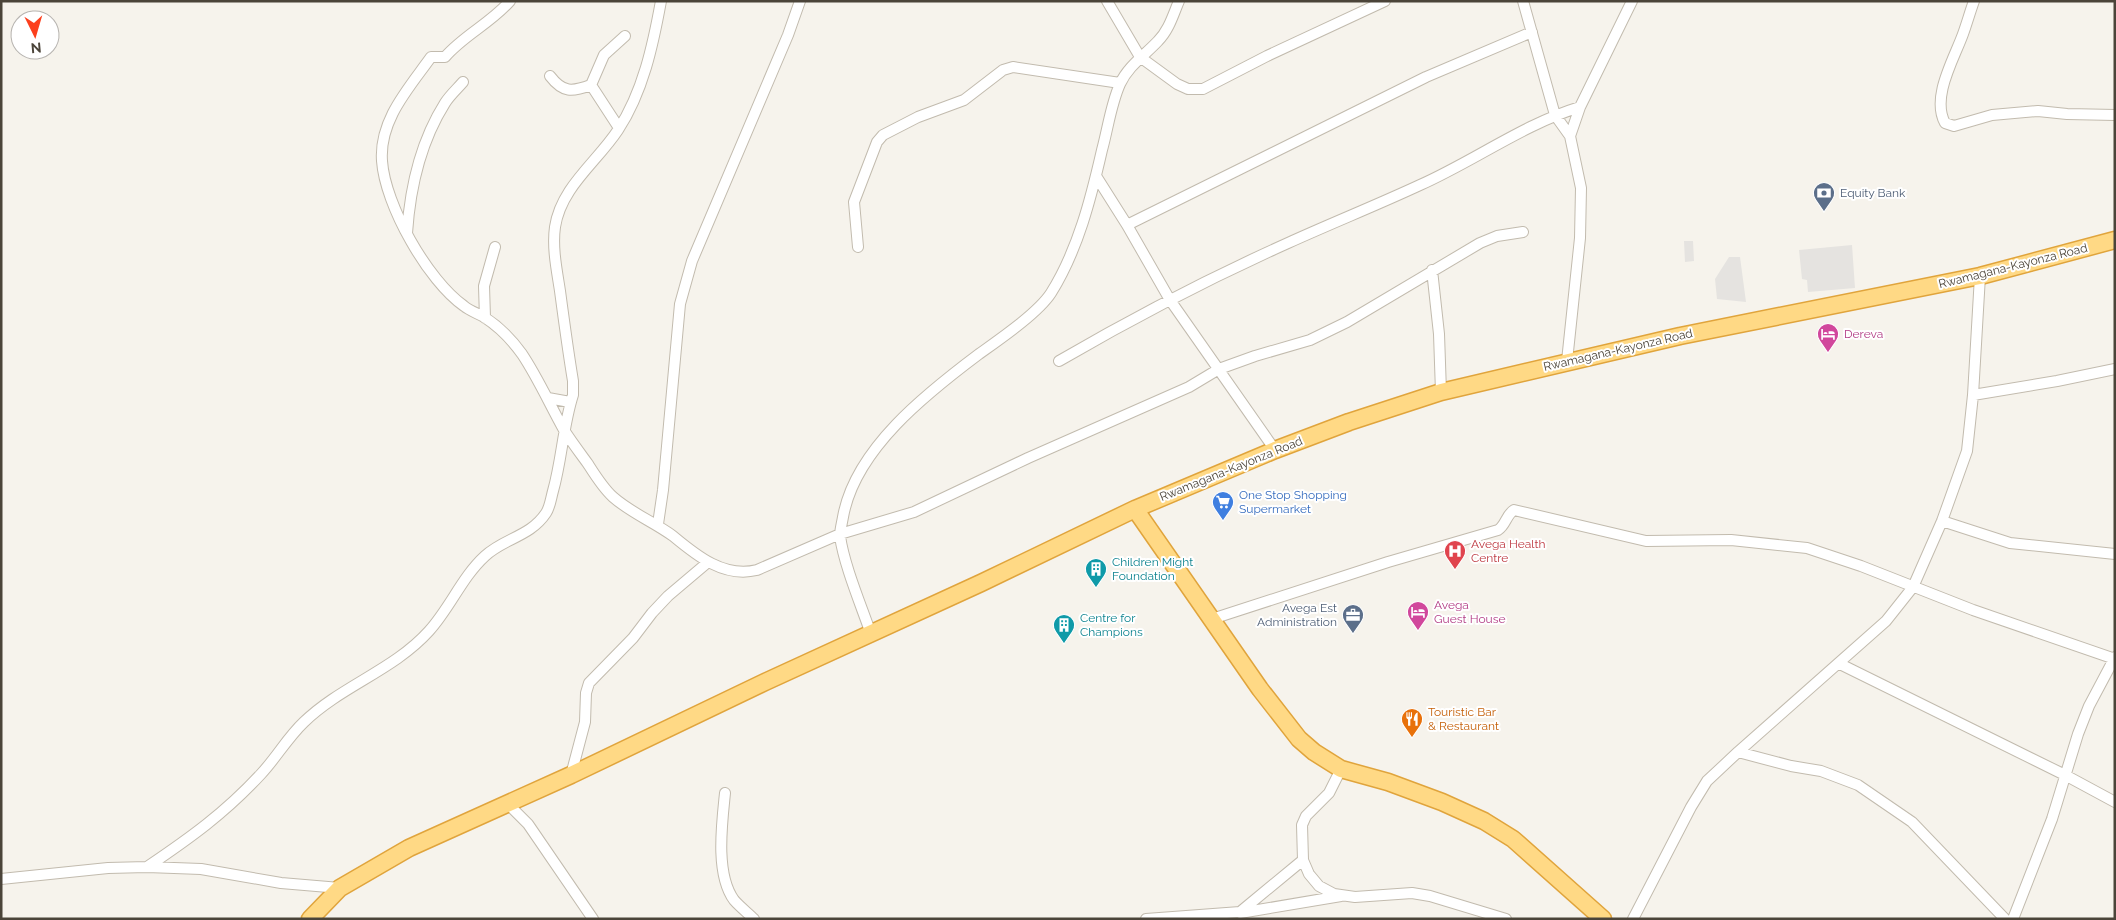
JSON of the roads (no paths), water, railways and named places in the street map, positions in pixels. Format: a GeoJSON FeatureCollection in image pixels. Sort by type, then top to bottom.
{"type":"FeatureCollection","features":[{"type":"Feature","properties":{"kind":"highway","name":"Rwamagana-Kayonza Road"},"geometry":{"type":"LineString","coordinates":[[314,917],[340,888],[409,848],[571,775],[1135,509],[1275,450],[1349,422],[1441,392],[1567,361],[1689,334],[1980,276],[2115,240]]}},
{"type":"Feature","properties":{"kind":"highway"},"geometry":{"type":"LineString","coordinates":[[1135,509],[1260,688],[1299,739],[1314,752],[1341,768],[1388,782],[1442,802],[1484,821],[1513,839],[1603,919]]}},
{"type":"Feature","properties":{"kind":"street"},"geometry":{"type":"LineString","coordinates":[[510,1],[489,21],[456,44],[445,56],[431,58],[393,112],[384,134],[382,160],[386,185],[397,217],[418,252],[446,290],[464,307],[485,318],[504,332],[522,353],[564,430],[612,496],[629,509],[658,524],[707,562],[732,571],[747,573],[775,564],[801,550],[840,534],[914,512],[1028,458],[1189,387],[1219,369],[1254,356],[1310,340],[1347,322],[1432,270],[1496,236],[1523,232]]}},
{"type":"Feature","properties":{"kind":"street"},"geometry":{"type":"LineString","coordinates":[[147,867],[194,835],[227,809],[262,773],[304,722],[341,694],[412,648],[430,631],[466,578],[485,556],[495,548],[519,538],[548,511],[557,477],[573,381],[555,255],[555,228],[560,207],[579,177],[603,150],[619,128],[640,85],[654,38],[661,1]]}},
{"type":"Feature","properties":{"kind":"street"},"geometry":{"type":"LineString","coordinates":[[658,524],[663,490],[680,304],[692,261],[788,35],[800,1]]}},
{"type":"Feature","properties":{"kind":"street"},"geometry":{"type":"LineString","coordinates":[[1107,1],[1140,57],[1177,84],[1188,89],[1203,89],[1267,56],[1385,1]]}},
{"type":"Feature","properties":{"kind":"street"},"geometry":{"type":"LineString","coordinates":[[871,634],[852,580],[840,534],[846,501],[858,477],[879,444],[904,417],[957,371],[1020,324],[1050,294],[1070,257],[1096,176],[1120,82],[1140,57],[1159,40],[1168,27],[1179,1]]}},
{"type":"Feature","properties":{"kind":"street"},"geometry":{"type":"LineString","coordinates":[[1523,1],[1555,115],[1570,136],[1580,188],[1580,238],[1567,361]]}},
{"type":"Feature","properties":{"kind":"street"},"geometry":{"type":"LineString","coordinates":[[1570,136],[1580,107],[1632,1]]}},
{"type":"Feature","properties":{"kind":"street"},"geometry":{"type":"LineString","coordinates":[[1974,1],[1946,74],[1941,102],[1942,117],[1945,123],[1954,126],[1992,115],[2038,111],[2115,115]]}},
{"type":"Feature","properties":{"kind":"street"},"geometry":{"type":"LineString","coordinates":[[1127,225],[1426,77],[1532,32]]}},
{"type":"Feature","properties":{"kind":"street"},"geometry":{"type":"LineString","coordinates":[[591,85],[604,55],[625,36]]}},
{"type":"Feature","properties":{"kind":"street"},"geometry":{"type":"LineString","coordinates":[[858,247],[854,202],[873,150],[883,135],[918,117],[964,100],[1003,70],[1013,67],[1120,82]]}},
{"type":"Feature","properties":{"kind":"street"},"geometry":{"type":"LineString","coordinates":[[550,76],[557,86],[569,90],[591,85]]}},
{"type":"Feature","properties":{"kind":"street"},"geometry":{"type":"LineString","coordinates":[[407,233],[409,203],[419,162],[445,102],[463,82]]}},
{"type":"Feature","properties":{"kind":"street"},"geometry":{"type":"LineString","coordinates":[[591,85],[619,128]]}},
{"type":"Feature","properties":{"kind":"street"},"geometry":{"type":"LineString","coordinates":[[1059,361],[1115,328],[1170,300],[1287,243],[1422,184],[1555,115],[1580,107]]}},
{"type":"Feature","properties":{"kind":"street"},"geometry":{"type":"LineString","coordinates":[[1096,176],[1127,225],[1170,300],[1275,450]]}},
{"type":"Feature","properties":{"kind":"street"},"geometry":{"type":"LineString","coordinates":[[485,318],[484,286],[495,247]]}},
{"type":"Feature","properties":{"kind":"street"},"geometry":{"type":"LineString","coordinates":[[1432,270],[1440,334],[1441,392]]}},
{"type":"Feature","properties":{"kind":"street"},"geometry":{"type":"LineString","coordinates":[[1633,919],[1691,807],[1707,781],[1886,621],[1913,587],[1942,522],[1967,451],[1974,394],[1980,276]]}},
{"type":"Feature","properties":{"kind":"street"},"geometry":{"type":"LineString","coordinates":[[1974,394],[2057,381],[2115,369]]}},
{"type":"Feature","properties":{"kind":"street"},"geometry":{"type":"LineString","coordinates":[[548,398],[570,402]]}},
{"type":"Feature","properties":{"kind":"street"},"geometry":{"type":"LineString","coordinates":[[1212,619],[1388,562],[1498,530],[1503,528],[1510,512],[1514,510],[1646,541],[1731,540],[1808,548],[2114,658],[2089,706],[2065,774],[2052,819],[2013,919]]}},
{"type":"Feature","properties":{"kind":"street"},"geometry":{"type":"LineString","coordinates":[[1942,522],[2010,543],[2115,554]]}},
{"type":"Feature","properties":{"kind":"street"},"geometry":{"type":"LineString","coordinates":[[571,775],[584,722],[586,693],[589,683],[633,638],[668,596],[707,562]]}},
{"type":"Feature","properties":{"kind":"street"},"geometry":{"type":"LineString","coordinates":[[1840,664],[2065,774],[2115,802]]}},
{"type":"Feature","properties":{"kind":"street"},"geometry":{"type":"LineString","coordinates":[[1738,752],[1791,766],[1821,771],[1858,785],[1912,822],[2005,919]]}},
{"type":"Feature","properties":{"kind":"street"},"geometry":{"type":"LineString","coordinates":[[1341,768],[1329,793],[1306,816],[1302,825],[1303,860],[1309,874],[1319,886],[1334,894],[1355,897],[1412,894],[1430,896],[1506,919]]}},
{"type":"Feature","properties":{"kind":"street"},"geometry":{"type":"LineString","coordinates":[[726,793],[722,822],[724,873],[734,900],[754,919]]}},
{"type":"Feature","properties":{"kind":"street"},"geometry":{"type":"LineString","coordinates":[[508,804],[528,824],[592,914],[593,919]]}},
{"type":"Feature","properties":{"kind":"street"},"geometry":{"type":"LineString","coordinates":[[1240,916],[1303,860]]}},
{"type":"Feature","properties":{"kind":"street"},"geometry":{"type":"LineString","coordinates":[[1,879],[108,868],[201,868],[281,883],[340,888]]}},
{"type":"Feature","properties":{"kind":"street"},"geometry":{"type":"LineString","coordinates":[[1146,919],[1240,916],[1346,896]]}},
{"type":"Feature","properties":{"kind":"place","name":"Equity Bank"},"geometry":{"type":"Point","coordinates":[1824,212]}},
{"type":"Feature","properties":{"kind":"place","name":"Dereva"},"geometry":{"type":"Point","coordinates":[1828,353]}},
{"type":"Feature","properties":{"kind":"place","name":"One Stop Shopping Supermarket"},"geometry":{"type":"Point","coordinates":[1223,521]}},
{"type":"Feature","properties":{"kind":"place","name":"Avega Health Centre"},"geometry":{"type":"Point","coordinates":[1455,570]}},
{"type":"Feature","properties":{"kind":"place","name":"Children Might Foundation"},"geometry":{"type":"Point","coordinates":[1096,588]}},
{"type":"Feature","properties":{"kind":"place","name":"Avega Guest House"},"geometry":{"type":"Point","coordinates":[1418,631]}},
{"type":"Feature","properties":{"kind":"place","name":"Avega Est Administration"},"geometry":{"type":"Point","coordinates":[1353,634]}},
{"type":"Feature","properties":{"kind":"place","name":"Centre for Champions"},"geometry":{"type":"Point","coordinates":[1064,644]}},
{"type":"Feature","properties":{"kind":"place","name":"Touristic Bar & Restaurant"},"geometry":{"type":"Point","coordinates":[1412,738]}}]}
